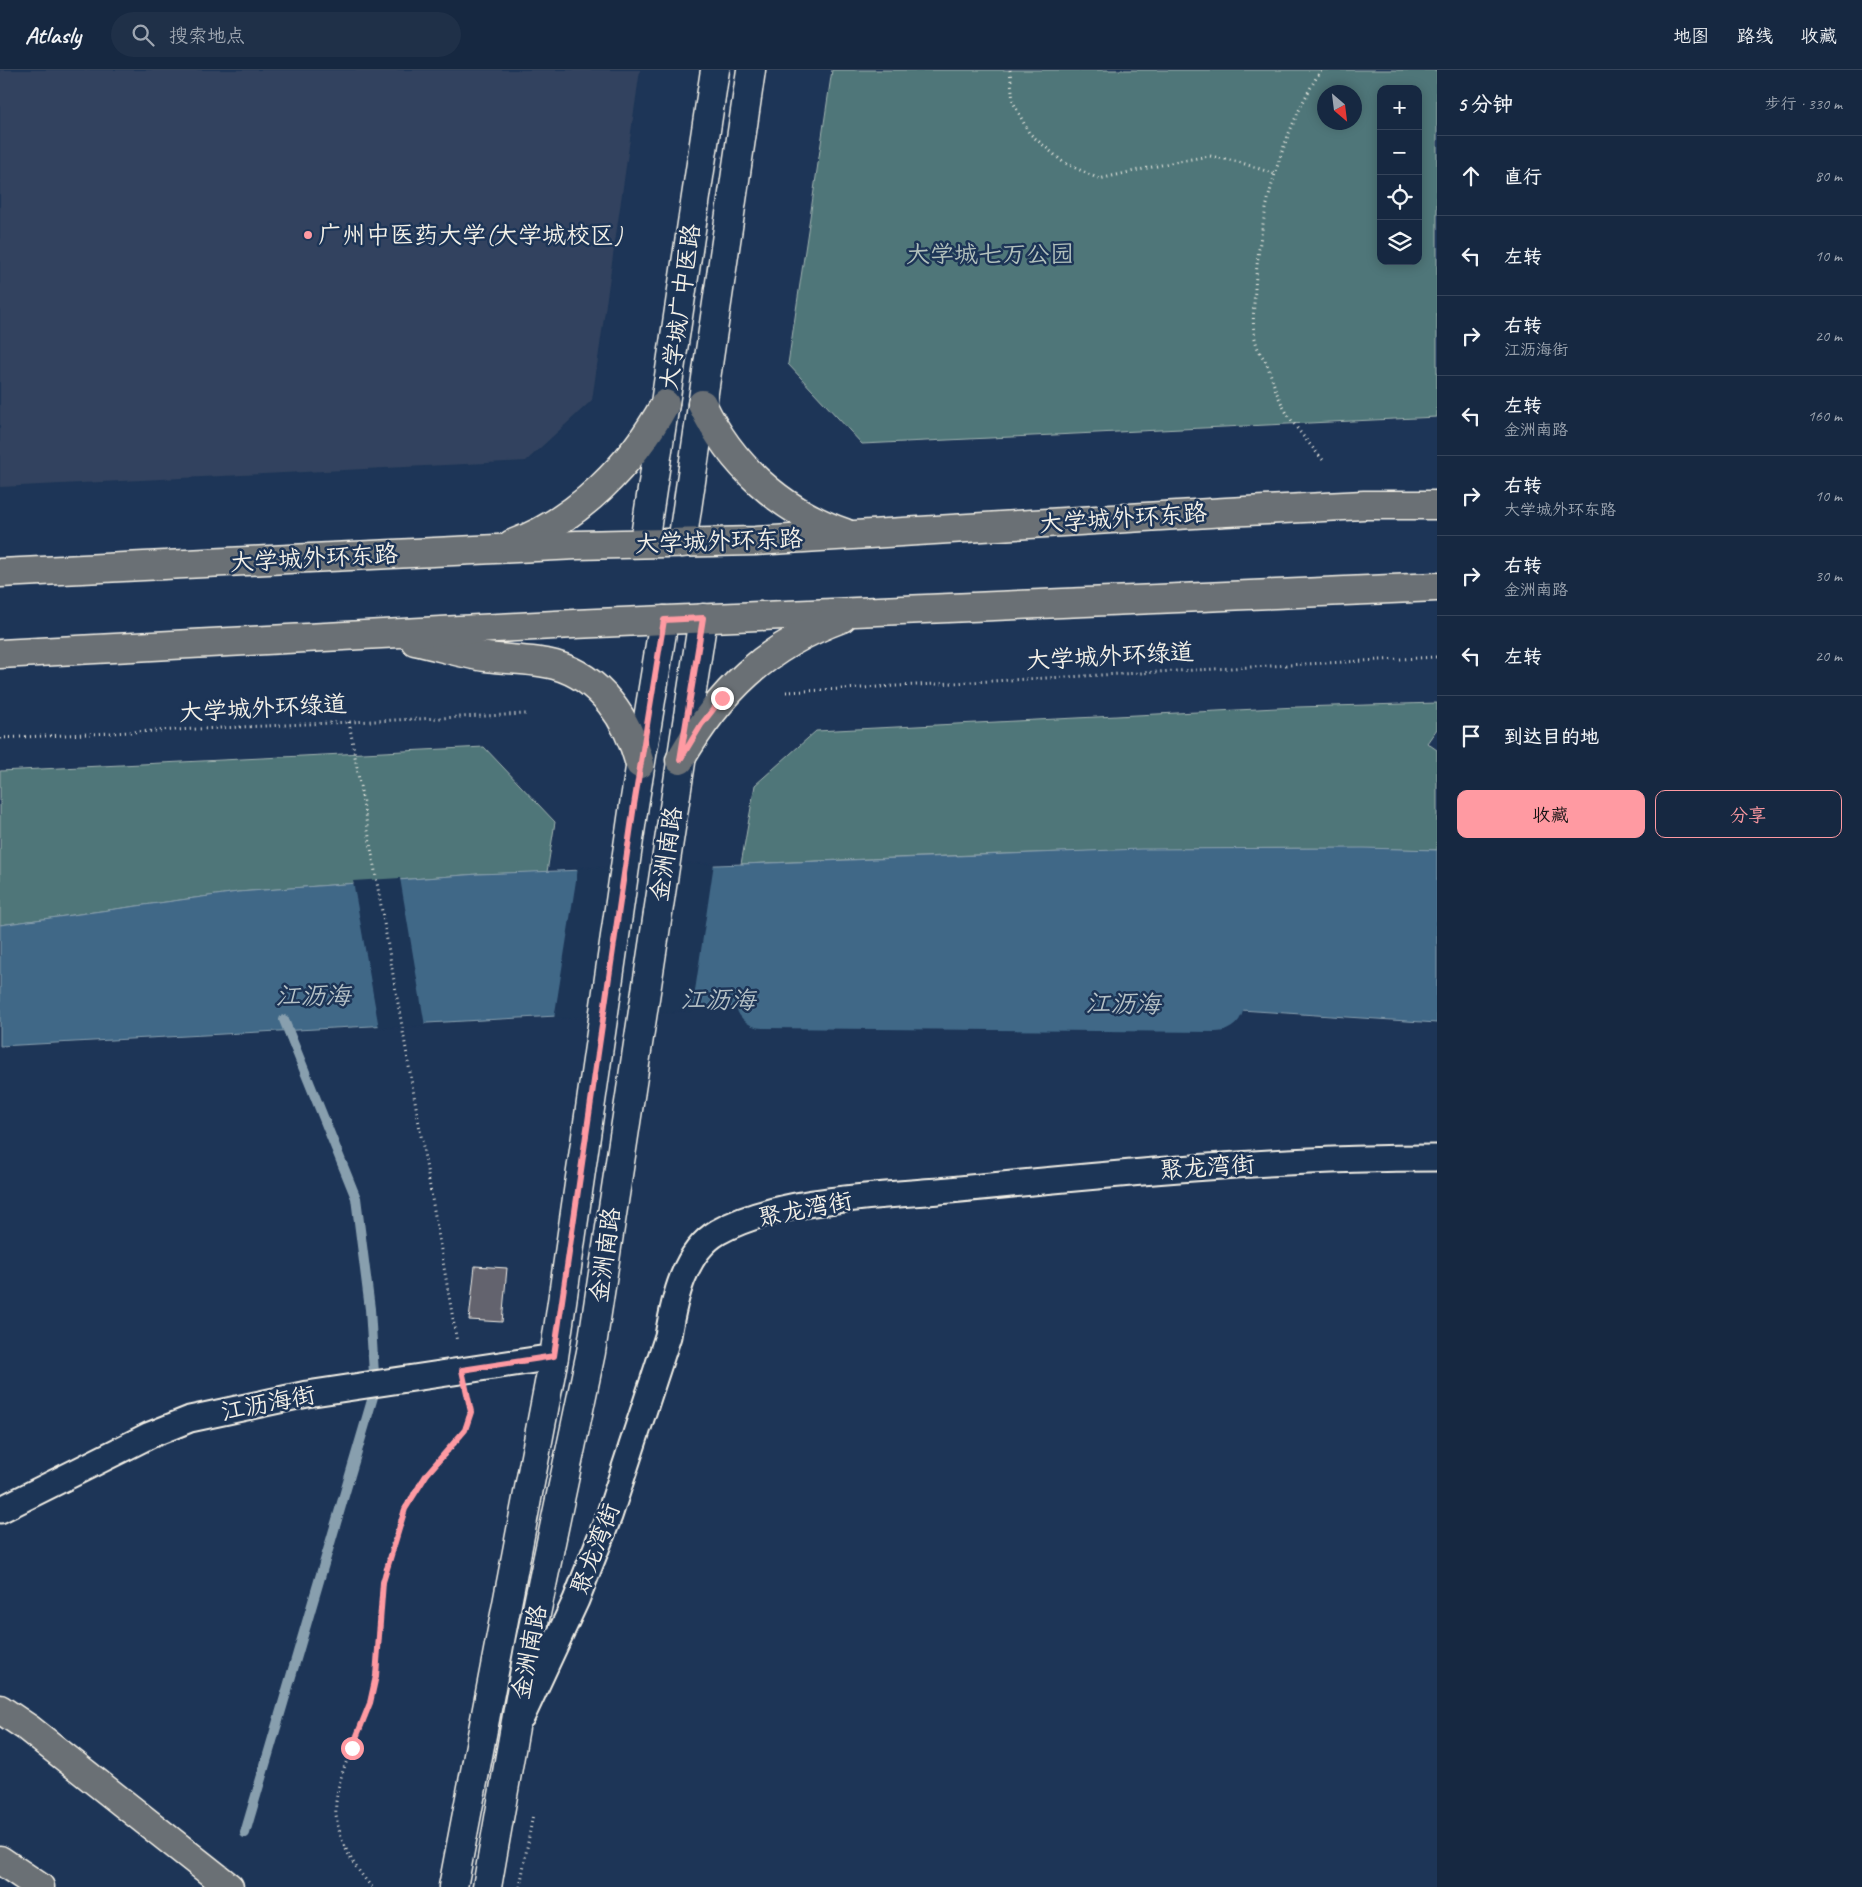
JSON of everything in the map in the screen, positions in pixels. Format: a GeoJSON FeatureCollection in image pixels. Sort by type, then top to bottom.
{"type":"FeatureCollection","features":[{"type":"Feature","properties":{"kind":"main road","name":"大学城广中医路"},"geometry":{"type":"LineString","coordinates":[[644,544],[715,70]]}},
{"type":"Feature","properties":{"kind":"main road","name":"大学城广中医路"},"geometry":{"type":"LineString","coordinates":[[682,542],[751,70]]}},
{"type":"Feature","properties":{"kind":"main road"},"geometry":{"type":"LineString","coordinates":[[497,549],[516,543],[552,524],[607,482],[637,449],[665,404]]}},
{"type":"Feature","properties":{"kind":"main road"},"geometry":{"type":"LineString","coordinates":[[702,404],[716,433],[753,477],[796,510],[851,535]]}},
{"type":"Feature","properties":{"kind":"main road","name":"大学城外环东路"},"geometry":{"type":"LineString","coordinates":[[0,573],[497,549],[851,535],[1226,512],[1437,505]]}},
{"type":"Feature","properties":{"kind":"main road"},"geometry":{"type":"LineString","coordinates":[[0,654],[703,618],[1437,587]]}},
{"type":"Feature","properties":{"kind":"main road"},"geometry":{"type":"LineString","coordinates":[[680,760],[715,706],[765,659],[826,624],[860,611]]}},
{"type":"Feature","properties":{"kind":"main road","name":"金洲南路"},"geometry":{"type":"LineString","coordinates":[[487,1887],[514,1732],[567,1461],[591,1352],[703,618]]}},
{"type":"Feature","properties":{"kind":"main road","name":"金洲南路"},"geometry":{"type":"LineString","coordinates":[[453,1887],[554,1356],[640,764],[664,620]]}},
{"type":"Feature","properties":{"kind":"main road"},"geometry":{"type":"LineString","coordinates":[[390,634],[462,653],[555,665],[578,674],[597,689],[615,708],[632,737],[640,764]]}},
{"type":"Feature","properties":{"kind":"main road"},"geometry":{"type":"LineString","coordinates":[[0,1709],[28,1728],[229,1887]]}},
{"type":"Feature","properties":{"kind":"main road"},"geometry":{"type":"LineString","coordinates":[[0,1860],[40,1887]]}},
{"type":"Feature","properties":{"kind":"street","name":"聚龙湾街"},"geometry":{"type":"LineString","coordinates":[[514,1732],[576,1600],[610,1516],[668,1336],[673,1305],[686,1272],[696,1252],[717,1233],[776,1210],[847,1200],[1167,1169],[1346,1160],[1437,1158]]}},
{"type":"Feature","properties":{"kind":"street","name":"江沥海街"},"geometry":{"type":"LineString","coordinates":[[0,1510],[170,1426],[210,1414],[307,1394],[412,1376],[554,1356]]}},
{"type":"Feature","properties":{"kind":"path"},"geometry":{"type":"LineString","coordinates":[[1010,70],[1013,102],[1029,133],[1064,162],[1099,179],[1210,156],[1238,162],[1275,174]]}},
{"type":"Feature","properties":{"kind":"path"},"geometry":{"type":"LineString","coordinates":[[1321,70],[1308,91],[1287,134],[1275,174],[1263,218],[1253,315],[1257,345],[1266,363],[1279,399],[1303,437],[1323,460]]}},
{"type":"Feature","properties":{"kind":"path","name":"大学城外环绿道"},"geometry":{"type":"LineString","coordinates":[[786,692],[1437,657]]}},
{"type":"Feature","properties":{"kind":"path","name":"大学城外环绿道"},"geometry":{"type":"LineString","coordinates":[[0,738],[527,714]]}},
{"type":"Feature","properties":{"kind":"path"},"geometry":{"type":"LineString","coordinates":[[349,722],[446,1284],[471,1412],[465,1430],[427,1474],[405,1509],[383,1582],[376,1676],[370,1703],[338,1791],[336,1812],[338,1830],[355,1868],[372,1887]]}},
{"type":"Feature","properties":{"kind":"path"},"geometry":{"type":"LineString","coordinates":[[520,1887],[534,1808]]}},
{"type":"Feature","properties":{"kind":"shaded area","name":"广州中医药大学(大学城校区)"},"geometry":{"type":"Polygon","coordinates":[[[0,70],[640,70],[592,400],[526,461],[0,487],[0,70]]]}},
{"type":"Feature","properties":{"kind":"green space","name":"大学城七万公园"},"geometry":{"type":"Polygon","coordinates":[[[832,70],[1437,70],[1437,417],[862,444],[788,364],[832,70]]]}},
{"type":"Feature","properties":{"kind":"green space"},"geometry":{"type":"Polygon","coordinates":[[[1437,703],[1437,729],[1427,743],[1437,750],[1437,850],[1176,849],[741,864],[755,785],[816,731],[1297,707],[1437,703]]]}},
{"type":"Feature","properties":{"kind":"green space"},"geometry":{"type":"Polygon","coordinates":[[[484,747],[555,822],[547,872],[478,874],[238,892],[0,925],[0,771],[484,747]]]}},
{"type":"Feature","properties":{"kind":"water"},"geometry":{"type":"Polygon","coordinates":[[[1364,848],[1437,850],[1437,1023],[984,993],[0,1046],[0,925],[238,892],[478,874],[1141,849],[1364,848]]]}},
{"type":"Feature","properties":{"kind":"pier"},"geometry":{"type":"Polygon","coordinates":[[[714,863],[692,1011],[554,1019],[578,868],[714,863]]]}},
{"type":"Feature","properties":{"kind":"pier"},"geometry":{"type":"Polygon","coordinates":[[[400,878],[425,1026],[379,1028],[353,881],[400,878]]]}},
{"type":"Feature","properties":{"kind":"building"},"geometry":{"type":"Polygon","coordinates":[[[475,1266],[507,1268],[502,1322],[469,1320],[475,1266]]]}},
{"type":"Feature","properties":{"kind":"waterway","name":"江沥海"},"geometry":{"type":"LineString","coordinates":[[763,1000],[1216,1004]]}},
{"type":"Feature","properties":{"kind":"waterway"},"geometry":{"type":"LineString","coordinates":[[245,1833],[375,1390],[370,1309],[356,1198],[284,1020]]}},
{"type":"Feature","properties":{"kind":"place","name":"广州中医药大学(大学城校区)"},"geometry":{"type":"Point","coordinates":[308,235]}},
{"type":"Feature","properties":{"kind":"route"},"geometry":{"type":"LineString","coordinates":[[352,1748],[370,1703],[376,1676],[383,1582],[395,1536],[405,1509],[427,1474],[465,1430],[471,1412],[462,1370],[554,1356],[634,805],[664,620],[703,618],[680,760],[701,725],[722,698]]}}]}
